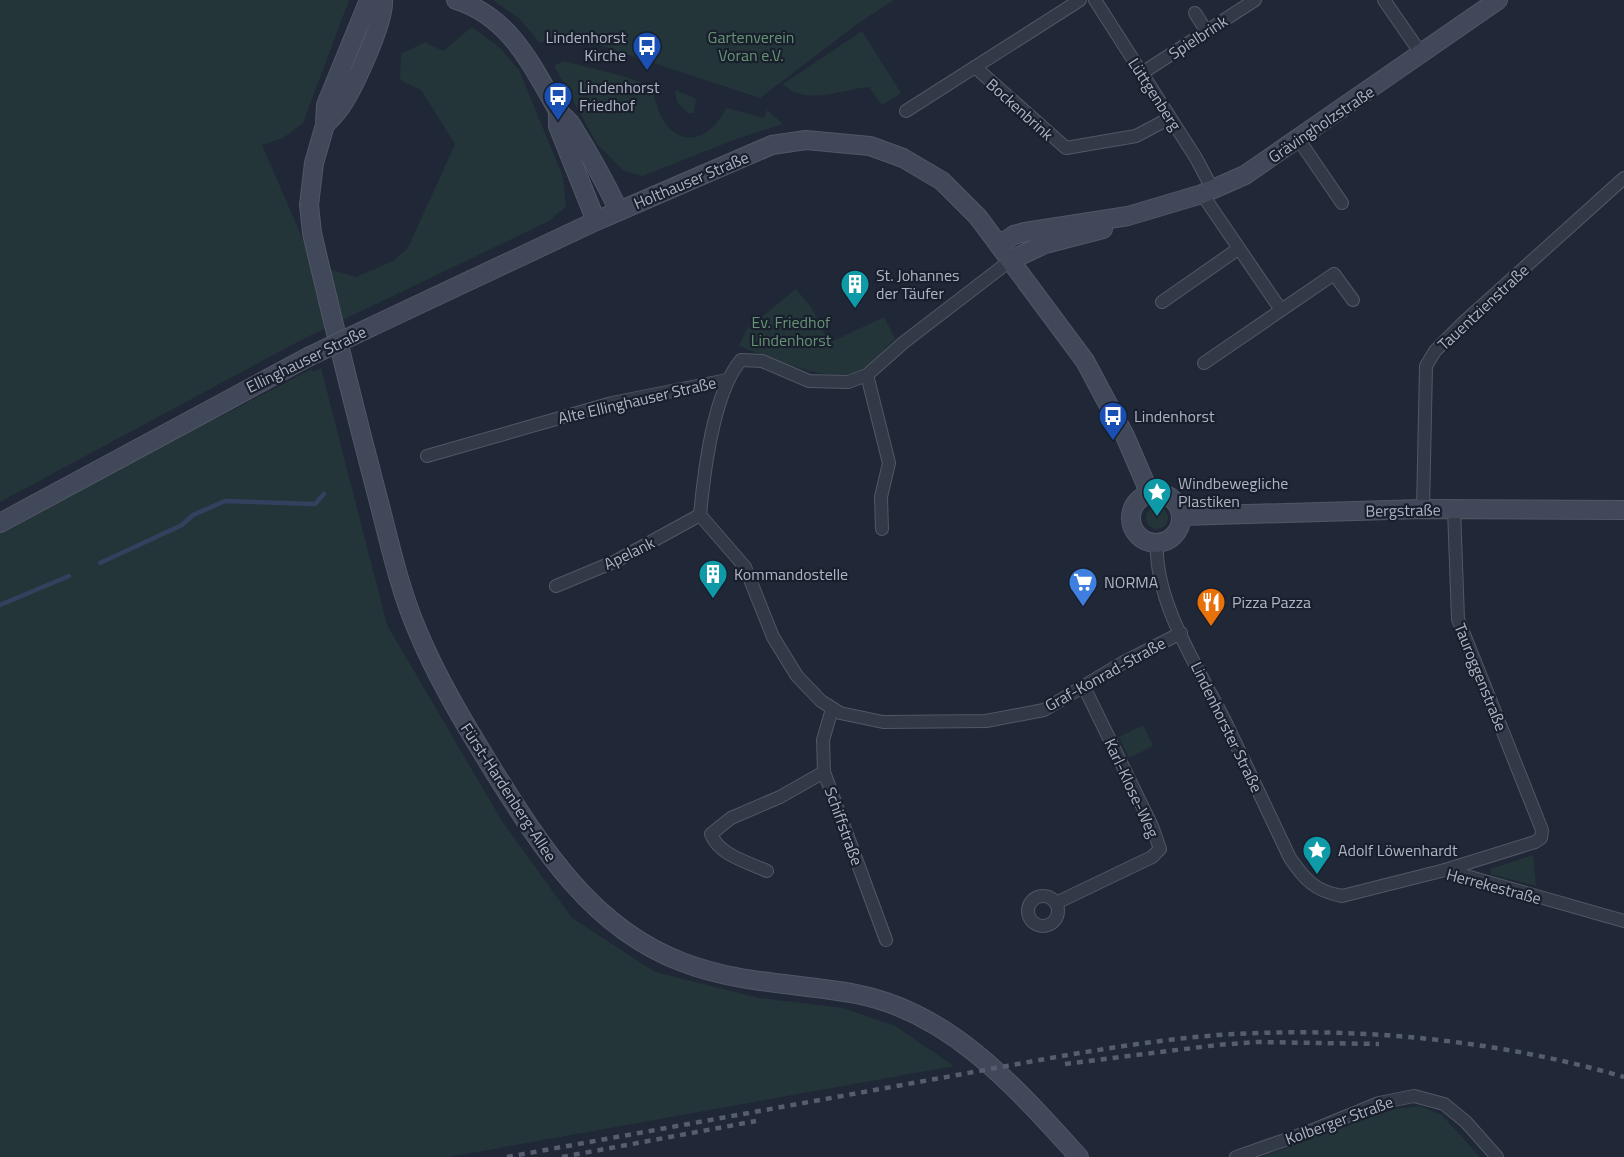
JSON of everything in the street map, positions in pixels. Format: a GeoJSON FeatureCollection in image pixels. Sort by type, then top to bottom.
{"type":"FeatureCollection","features":[{"type":"Feature","properties":{"kind":"street","name":"Fürst-Hardenberg-Allee"},"geometry":{"type":"LineString","coordinates":[[369,0],[326,105],[325,125],[314,163],[309,205],[312,233],[393,556],[417,632],[468,730],[516,807],[561,871],[601,914],[641,943],[681,962],[751,980],[858,994],[901,1008],[944,1030],[981,1056],[1013,1085],[1079,1157]]}},
{"type":"Feature","properties":{"kind":"street","name":"Fürst-Hardenberg-Allee"},"geometry":{"type":"LineString","coordinates":[[325,125],[341,107],[368,52],[381,19],[383,0]]}},
{"type":"Feature","properties":{"kind":"street","name":"Holthauser Straße"},"geometry":{"type":"LineString","coordinates":[[456,0],[488,16],[509,33],[534,66],[558,112],[569,121],[581,140],[619,211],[772,146],[806,140],[830,141],[870,146],[903,158],[942,181],[978,217],[999,245]]}},
{"type":"Feature","properties":{"kind":"street"},"geometry":{"type":"LineString","coordinates":[[906,111],[1066,4],[1080,0]]}},
{"type":"Feature","properties":{"kind":"street","name":"Lüttgenberg"},"geometry":{"type":"LineString","coordinates":[[1095,0],[1210,179],[1208,192],[1238,249],[1281,310]]}},
{"type":"Feature","properties":{"kind":"street","name":"Spielbrink"},"geometry":{"type":"LineString","coordinates":[[1142,73],[1255,0]]}},
{"type":"Feature","properties":{"kind":"street"},"geometry":{"type":"LineString","coordinates":[[1384,0],[1422,55]]}},
{"type":"Feature","properties":{"kind":"street","name":"Grävingholzstraße"},"geometry":{"type":"LineString","coordinates":[[999,245],[1014,235],[1025,232],[1128,216],[1208,192],[1245,175],[1422,55],[1498,0]]}},
{"type":"Feature","properties":{"kind":"street"},"geometry":{"type":"LineString","coordinates":[[1195,13],[1207,32]]}},
{"type":"Feature","properties":{"kind":"street","name":"Bockenbrink"},"geometry":{"type":"LineString","coordinates":[[975,67],[1066,148],[1136,136],[1170,118]]}},
{"type":"Feature","properties":{"kind":"street","name":"Holthauser Straße"},"geometry":{"type":"LineString","coordinates":[[558,112],[558,126],[596,221]]}},
{"type":"Feature","properties":{"kind":"street"},"geometry":{"type":"LineString","coordinates":[[1299,140],[1342,202]]}},
{"type":"Feature","properties":{"kind":"street","name":"Tauentzienstraße"},"geometry":{"type":"LineString","coordinates":[[1423,509],[1423,388],[1426,366],[1435,351],[1464,322],[1624,178]]}},
{"type":"Feature","properties":{"kind":"street","name":"Ellinghauser Straße"},"geometry":{"type":"LineString","coordinates":[[0,523],[308,357],[619,211]]}},
{"type":"Feature","properties":{"kind":"street","name":"Grävingholzstraße"},"geometry":{"type":"LineString","coordinates":[[1011,260],[1045,244],[1109,228],[1128,216]]}},
{"type":"Feature","properties":{"kind":"street"},"geometry":{"type":"LineString","coordinates":[[999,245],[1085,361],[1125,436],[1150,494]]}},
{"type":"Feature","properties":{"kind":"street"},"geometry":{"type":"LineString","coordinates":[[1162,302],[1238,249]]}},
{"type":"Feature","properties":{"kind":"street","name":"Alte Ellinghauser Straße"},"geometry":{"type":"LineString","coordinates":[[427,456],[612,403],[728,380],[741,360],[762,361],[809,381],[848,382],[867,375],[903,343],[1011,260]]}},
{"type":"Feature","properties":{"kind":"street"},"geometry":{"type":"LineString","coordinates":[[1204,363],[1334,273],[1353,300]]}},
{"type":"Feature","properties":{"kind":"street"},"geometry":{"type":"LineString","coordinates":[[867,375],[889,463],[881,497],[882,530]]}},
{"type":"Feature","properties":{"kind":"street"},"geometry":{"type":"LineString","coordinates":[[700,515],[709,446],[728,380]]}},
{"type":"Feature","properties":{"kind":"street"},"geometry":{"type":"LineString","coordinates":[[1157,493],[1171,498],[1176,503],[1181,516],[1180,524],[1172,538],[1157,543],[1142,538],[1136,532],[1131,518],[1137,503],[1150,494],[1157,493]]}},
{"type":"Feature","properties":{"kind":"street","name":"Bergstraße"},"geometry":{"type":"LineString","coordinates":[[1181,516],[1423,509],[1624,510]]}},
{"type":"Feature","properties":{"kind":"street","name":"Tauroggenstraße"},"geometry":{"type":"LineString","coordinates":[[1445,870],[1535,842],[1541,838],[1542,830],[1458,619],[1455,509]]}},
{"type":"Feature","properties":{"kind":"street","name":"Apelank"},"geometry":{"type":"LineString","coordinates":[[555,586],[616,561],[700,515]]}},
{"type":"Feature","properties":{"kind":"street","name":"Graf-Konrad-Straße"},"geometry":{"type":"LineString","coordinates":[[700,515],[745,567],[786,660],[807,689],[832,709],[883,722],[986,721],[1044,710],[1181,633]]}},
{"type":"Feature","properties":{"kind":"street","name":"Lindenhorster Straße"},"geometry":{"type":"LineString","coordinates":[[1157,543],[1156,559],[1161,587],[1290,858],[1304,879],[1328,893]]}},
{"type":"Feature","properties":{"kind":"street","name":"Karl-Klose-Weg"},"geometry":{"type":"LineString","coordinates":[[1056,903],[1152,857],[1160,849],[1152,826],[1084,687]]}},
{"type":"Feature","properties":{"kind":"street","name":"Schiffstraße"},"geometry":{"type":"LineString","coordinates":[[832,709],[823,740],[824,772],[886,940]]}},
{"type":"Feature","properties":{"kind":"street"},"geometry":{"type":"LineString","coordinates":[[767,871],[726,852],[715,844],[711,834],[731,818],[780,797],[824,772]]}},
{"type":"Feature","properties":{"kind":"street","name":"Herrekestraße"},"geometry":{"type":"LineString","coordinates":[[1328,893],[1342,896],[1445,870],[1624,921]]}},
{"type":"Feature","properties":{"kind":"street","name":"Kolberger Straße"},"geometry":{"type":"LineString","coordinates":[[1236,1157],[1391,1099],[1414,1096],[1444,1104],[1466,1122],[1497,1157]]}},
{"type":"Feature","properties":{"kind":"green space"},"geometry":{"type":"Polygon","coordinates":[[[0,0],[349,0],[303,123],[283,138],[262,145],[314,265],[356,277],[393,261],[408,248],[455,144],[421,90],[400,80],[401,54],[425,42],[443,51],[472,27],[500,48],[519,70],[563,177],[566,207],[547,222],[301,340],[0,502],[0,0]]]}},
{"type":"Feature","properties":{"kind":"green space","name":"Gartenverein Voran e.V."},"geometry":{"type":"Polygon","coordinates":[[[493,0],[894,0],[860,22],[760,98],[562,33],[540,43],[520,19],[493,0]]]}},
{"type":"Feature","properties":{"kind":"green space"},"geometry":{"type":"Polygon","coordinates":[[[862,31],[901,93],[882,105],[869,87],[813,96],[792,91],[783,84],[862,31]]]}},
{"type":"Feature","properties":{"kind":"green space"},"geometry":{"type":"Polygon","coordinates":[[[563,61],[623,76],[651,86],[660,115],[666,125],[687,138],[703,134],[710,129],[726,108],[764,118],[767,110],[783,124],[736,139],[643,176],[624,171],[597,144],[554,66],[563,61]]]}},
{"type":"Feature","properties":{"kind":"green space"},"geometry":{"type":"Polygon","coordinates":[[[675,90],[696,99],[694,113],[688,113],[677,102],[675,90]]]}},
{"type":"Feature","properties":{"kind":"green space","name":"Ev. Friedhof Lindenhorst"},"geometry":{"type":"Polygon","coordinates":[[[796,289],[811,307],[829,343],[884,317],[895,339],[864,368],[836,375],[802,369],[739,346],[747,329],[796,289]]]}},
{"type":"Feature","properties":{"kind":"green space"},"geometry":{"type":"Polygon","coordinates":[[[321,368],[387,625],[502,821],[572,918],[655,972],[759,998],[843,1008],[895,1026],[954,1066],[449,1157],[0,1157],[0,533],[184,432],[223,415],[312,369],[313,372],[321,368]]]}},
{"type":"Feature","properties":{"kind":"green space"},"geometry":{"type":"Polygon","coordinates":[[[1157,507],[1165,510],[1168,518],[1165,526],[1157,529],[1149,526],[1146,518],[1149,510],[1157,507]]]}},
{"type":"Feature","properties":{"kind":"green space"},"geometry":{"type":"Polygon","coordinates":[[[1143,725],[1153,746],[1129,758],[1119,737],[1143,725]]]}},
{"type":"Feature","properties":{"kind":"green space"},"geometry":{"type":"Polygon","coordinates":[[[1533,855],[1536,886],[1491,874],[1491,869],[1533,855]]]}},
{"type":"Feature","properties":{"kind":"green space"},"geometry":{"type":"Polygon","coordinates":[[[1420,1106],[1442,1115],[1480,1157],[1261,1157],[1394,1109],[1420,1106]]]}},
{"type":"Feature","properties":{"kind":"waterway"},"geometry":{"type":"LineString","coordinates":[[100,563],[182,525],[193,515],[225,501],[315,504],[324,494]]}},
{"type":"Feature","properties":{"kind":"waterway"},"geometry":{"type":"LineString","coordinates":[[0,605],[69,576]]}},
{"type":"Feature","properties":{"kind":"railway"},"geometry":{"type":"LineString","coordinates":[[507,1157],[1080,1053],[1218,1035],[1320,1032],[1423,1038],[1525,1053],[1624,1077]]}},
{"type":"Feature","properties":{"kind":"railway"},"geometry":{"type":"LineString","coordinates":[[1065,1064],[1257,1042],[1379,1044]]}},
{"type":"Feature","properties":{"kind":"railway"},"geometry":{"type":"LineString","coordinates":[[562,1157],[756,1121]]}},
{"type":"Feature","properties":{"kind":"place","name":"Lindenhorst Kirche"},"geometry":{"type":"Point","coordinates":[647,72]}},
{"type":"Feature","properties":{"kind":"place","name":"Lindenhorst Friedhof"},"geometry":{"type":"Point","coordinates":[558,122]}},
{"type":"Feature","properties":{"kind":"place","name":"St. Johannes der Täufer"},"geometry":{"type":"Point","coordinates":[855,310]}},
{"type":"Feature","properties":{"kind":"place","name":"Lindenhorst"},"geometry":{"type":"Point","coordinates":[1113,442]}},
{"type":"Feature","properties":{"kind":"place","name":"Windbewegliche Plastiken"},"geometry":{"type":"Point","coordinates":[1157,518]}},
{"type":"Feature","properties":{"kind":"place","name":"Kommandostelle"},"geometry":{"type":"Point","coordinates":[713,600]}},
{"type":"Feature","properties":{"kind":"place","name":"NORMA"},"geometry":{"type":"Point","coordinates":[1083,608]}},
{"type":"Feature","properties":{"kind":"place","name":"Pizza Pazza"},"geometry":{"type":"Point","coordinates":[1211,628]}},
{"type":"Feature","properties":{"kind":"place","name":"Adolf Löwenhardt"},"geometry":{"type":"Point","coordinates":[1317,876]}}]}
